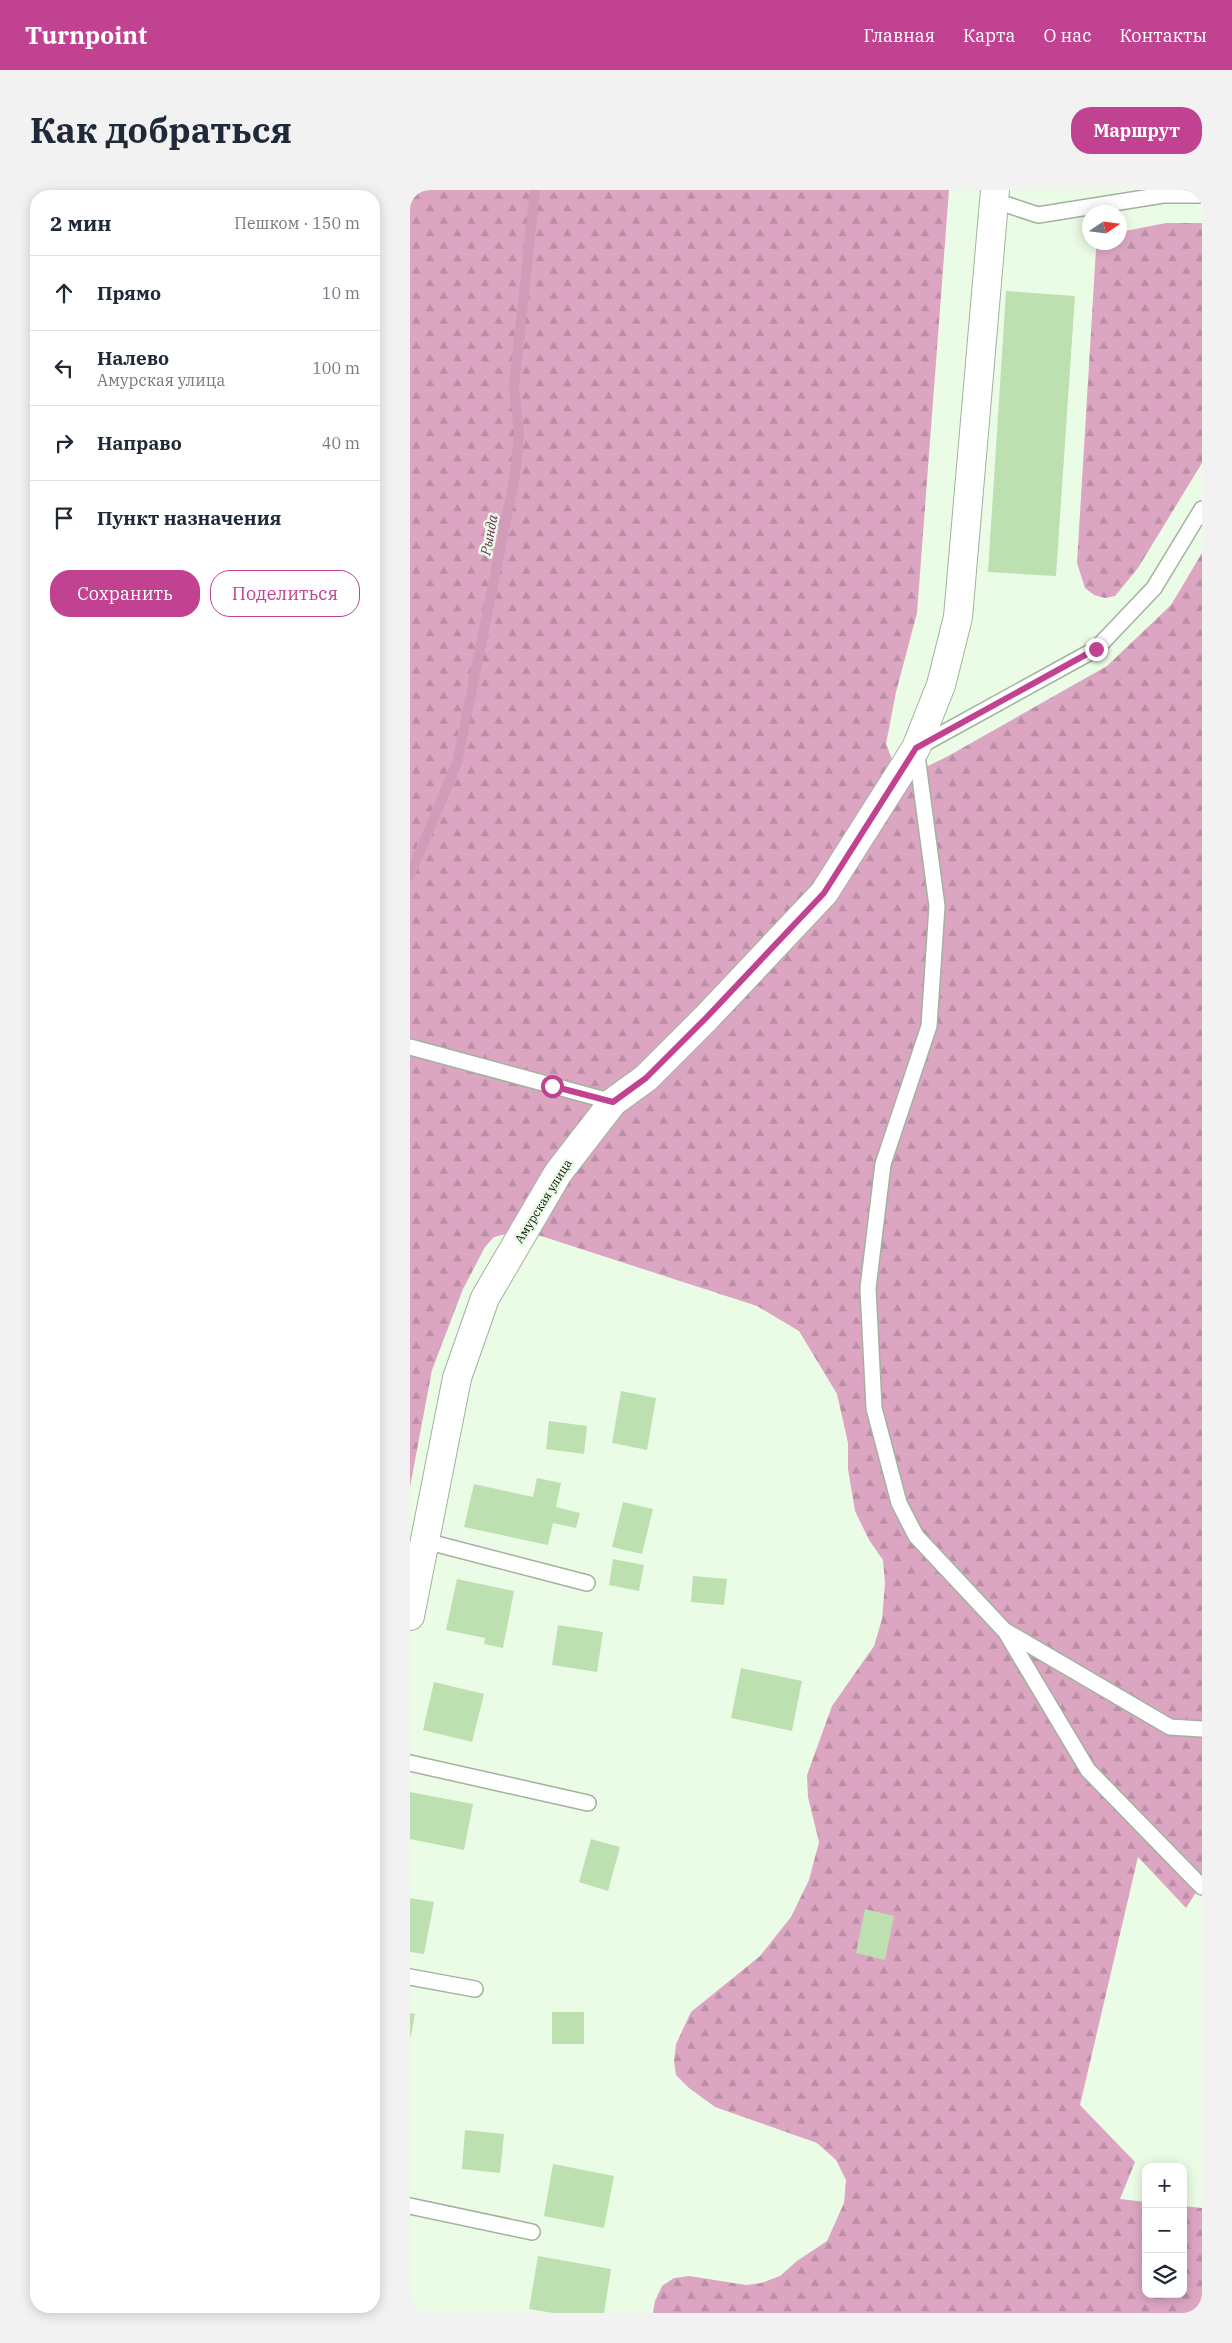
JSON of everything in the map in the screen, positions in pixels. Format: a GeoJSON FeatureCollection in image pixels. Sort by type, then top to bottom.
{"type":"FeatureCollection","features":[{"type":"Feature","properties":{"kind":"street","name":"Амурская улица"},"geometry":{"type":"LineString","coordinates":[[410,1616],[457,1378],[485,1298],[558,1173],[613,1102],[646,1078],[706,1018],[824,893],[916,748],[941,685],[958,617],[994,195]]}},
{"type":"Feature","properties":{"kind":"lane"},"geometry":{"type":"LineString","coordinates":[[994,195],[1038,215],[1163,195],[1202,196]]}},
{"type":"Feature","properties":{"kind":"lane"},"geometry":{"type":"LineString","coordinates":[[1202,509],[1154,588],[1096,649],[916,748],[937,906],[929,1026],[883,1164],[868,1288],[874,1408],[899,1503],[916,1536],[1004,1630],[1088,1770],[1202,1887]]}},
{"type":"Feature","properties":{"kind":"lane"},"geometry":{"type":"LineString","coordinates":[[410,1047],[613,1102]]}},
{"type":"Feature","properties":{"kind":"lane"},"geometry":{"type":"LineString","coordinates":[[425,1541],[587,1582]]}},
{"type":"Feature","properties":{"kind":"lane"},"geometry":{"type":"LineString","coordinates":[[1004,1630],[1170,1727],[1202,1729]]}},
{"type":"Feature","properties":{"kind":"lane"},"geometry":{"type":"LineString","coordinates":[[410,1763],[588,1803]]}},
{"type":"Feature","properties":{"kind":"lane"},"geometry":{"type":"LineString","coordinates":[[410,1977],[475,1989]]}},
{"type":"Feature","properties":{"kind":"lane"},"geometry":{"type":"LineString","coordinates":[[410,2206],[532,2232]]}},
{"type":"Feature","properties":{"kind":"green space"},"geometry":{"type":"Polygon","coordinates":[[[410,190],[949,190],[917,613],[896,692],[886,744],[892,759],[900,770],[922,769],[1107,666],[1171,605],[1202,553],[1202,1883],[1186,1908],[1138,1857],[1080,2105],[1135,2162],[1120,2199],[1142,2202],[1142,2298],[1187,2298],[1187,2206],[1202,2208],[1202,2313],[653,2313],[655,2301],[662,2286],[674,2278],[689,2276],[746,2285],[761,2283],[780,2276],[797,2261],[827,2241],[844,2203],[846,2180],[836,2160],[817,2143],[715,2107],[689,2088],[676,2075],[674,2061],[676,2044],[691,2012],[760,1956],[791,1917],[809,1880],[819,1842],[808,1797],[807,1775],[832,1706],[874,1646],[882,1619],[885,1583],[883,1560],[869,1540],[855,1511],[848,1469],[848,1443],[837,1394],[799,1331],[757,1306],[535,1234],[514,1232],[494,1237],[485,1247],[463,1289],[432,1370],[410,1487],[410,190]]]}},
{"type":"Feature","properties":{"kind":"green space"},"geometry":{"type":"Polygon","coordinates":[[[1166,223],[1202,223],[1202,463],[1138,568],[1115,596],[1105,598],[1094,595],[1085,588],[1077,563],[1096,250],[1127,250],[1127,231],[1166,223]]]}},
{"type":"Feature","properties":{"kind":"building"},"geometry":{"type":"Polygon","coordinates":[[[1006,291],[1075,296],[1056,576],[988,572],[1006,291]]]}},
{"type":"Feature","properties":{"kind":"building"},"geometry":{"type":"Polygon","coordinates":[[[621,1391],[656,1398],[647,1450],[612,1443],[621,1391]]]}},
{"type":"Feature","properties":{"kind":"building"},"geometry":{"type":"Polygon","coordinates":[[[549,1421],[587,1426],[584,1454],[546,1449],[549,1421]]]}},
{"type":"Feature","properties":{"kind":"building"},"geometry":{"type":"Polygon","coordinates":[[[537,1478],[561,1483],[556,1507],[580,1513],[576,1528],[553,1523],[548,1545],[464,1527],[474,1484],[533,1497],[537,1478]]]}},
{"type":"Feature","properties":{"kind":"building"},"geometry":{"type":"Polygon","coordinates":[[[623,1502],[653,1509],[642,1554],[612,1547],[623,1502]]]}},
{"type":"Feature","properties":{"kind":"building"},"geometry":{"type":"Polygon","coordinates":[[[613,1559],[644,1565],[639,1591],[609,1585],[613,1559]]]}},
{"type":"Feature","properties":{"kind":"building"},"geometry":{"type":"Polygon","coordinates":[[[693,1576],[727,1579],[724,1605],[691,1602],[693,1576]]]}},
{"type":"Feature","properties":{"kind":"building"},"geometry":{"type":"Polygon","coordinates":[[[457,1579],[514,1591],[503,1648],[484,1644],[485,1638],[446,1630],[457,1579]]]}},
{"type":"Feature","properties":{"kind":"building"},"geometry":{"type":"Polygon","coordinates":[[[558,1625],[603,1632],[597,1672],[552,1665],[558,1625]]]}},
{"type":"Feature","properties":{"kind":"building"},"geometry":{"type":"Polygon","coordinates":[[[741,1668],[802,1681],[792,1731],[731,1718],[741,1668]]]}},
{"type":"Feature","properties":{"kind":"building"},"geometry":{"type":"Polygon","coordinates":[[[434,1682],[484,1694],[472,1742],[423,1730],[434,1682]]]}},
{"type":"Feature","properties":{"kind":"building"},"geometry":{"type":"Polygon","coordinates":[[[410,1792],[473,1804],[464,1850],[410,1839],[410,1792]]]}},
{"type":"Feature","properties":{"kind":"building"},"geometry":{"type":"Polygon","coordinates":[[[591,1839],[620,1847],[608,1891],[579,1882],[591,1839]]]}},
{"type":"Feature","properties":{"kind":"building"},"geometry":{"type":"Polygon","coordinates":[[[410,1898],[434,1902],[424,1954],[410,1952],[410,1898]]]}},
{"type":"Feature","properties":{"kind":"building"},"geometry":{"type":"Polygon","coordinates":[[[865,1909],[894,1916],[885,1960],[856,1953],[865,1909]]]}},
{"type":"Feature","properties":{"kind":"building"},"geometry":{"type":"Polygon","coordinates":[[[552,2012],[584,2012],[584,2044],[552,2044],[552,2012]]]}},
{"type":"Feature","properties":{"kind":"building"},"geometry":{"type":"Polygon","coordinates":[[[410,2013],[415,2014],[411,2036],[410,2036],[410,2013]]]}},
{"type":"Feature","properties":{"kind":"building"},"geometry":{"type":"Polygon","coordinates":[[[465,2130],[504,2134],[500,2173],[462,2169],[465,2130]]]}},
{"type":"Feature","properties":{"kind":"building"},"geometry":{"type":"Polygon","coordinates":[[[553,2164],[614,2176],[604,2228],[544,2216],[553,2164]]]}},
{"type":"Feature","properties":{"kind":"building"},"geometry":{"type":"Polygon","coordinates":[[[538,2256],[611,2269],[604,2313],[553,2313],[529,2309],[538,2256]]]}},
{"type":"Feature","properties":{"kind":"waterway","name":"Рында"},"geometry":{"type":"LineString","coordinates":[[410,875],[457,763],[515,475],[519,433],[514,386],[535,190]]}},
{"type":"Feature","properties":{"kind":"route"},"geometry":{"type":"LineString","coordinates":[[552,1086],[613,1102],[646,1078],[706,1018],[824,893],[916,748],[1096,649]]}}]}
